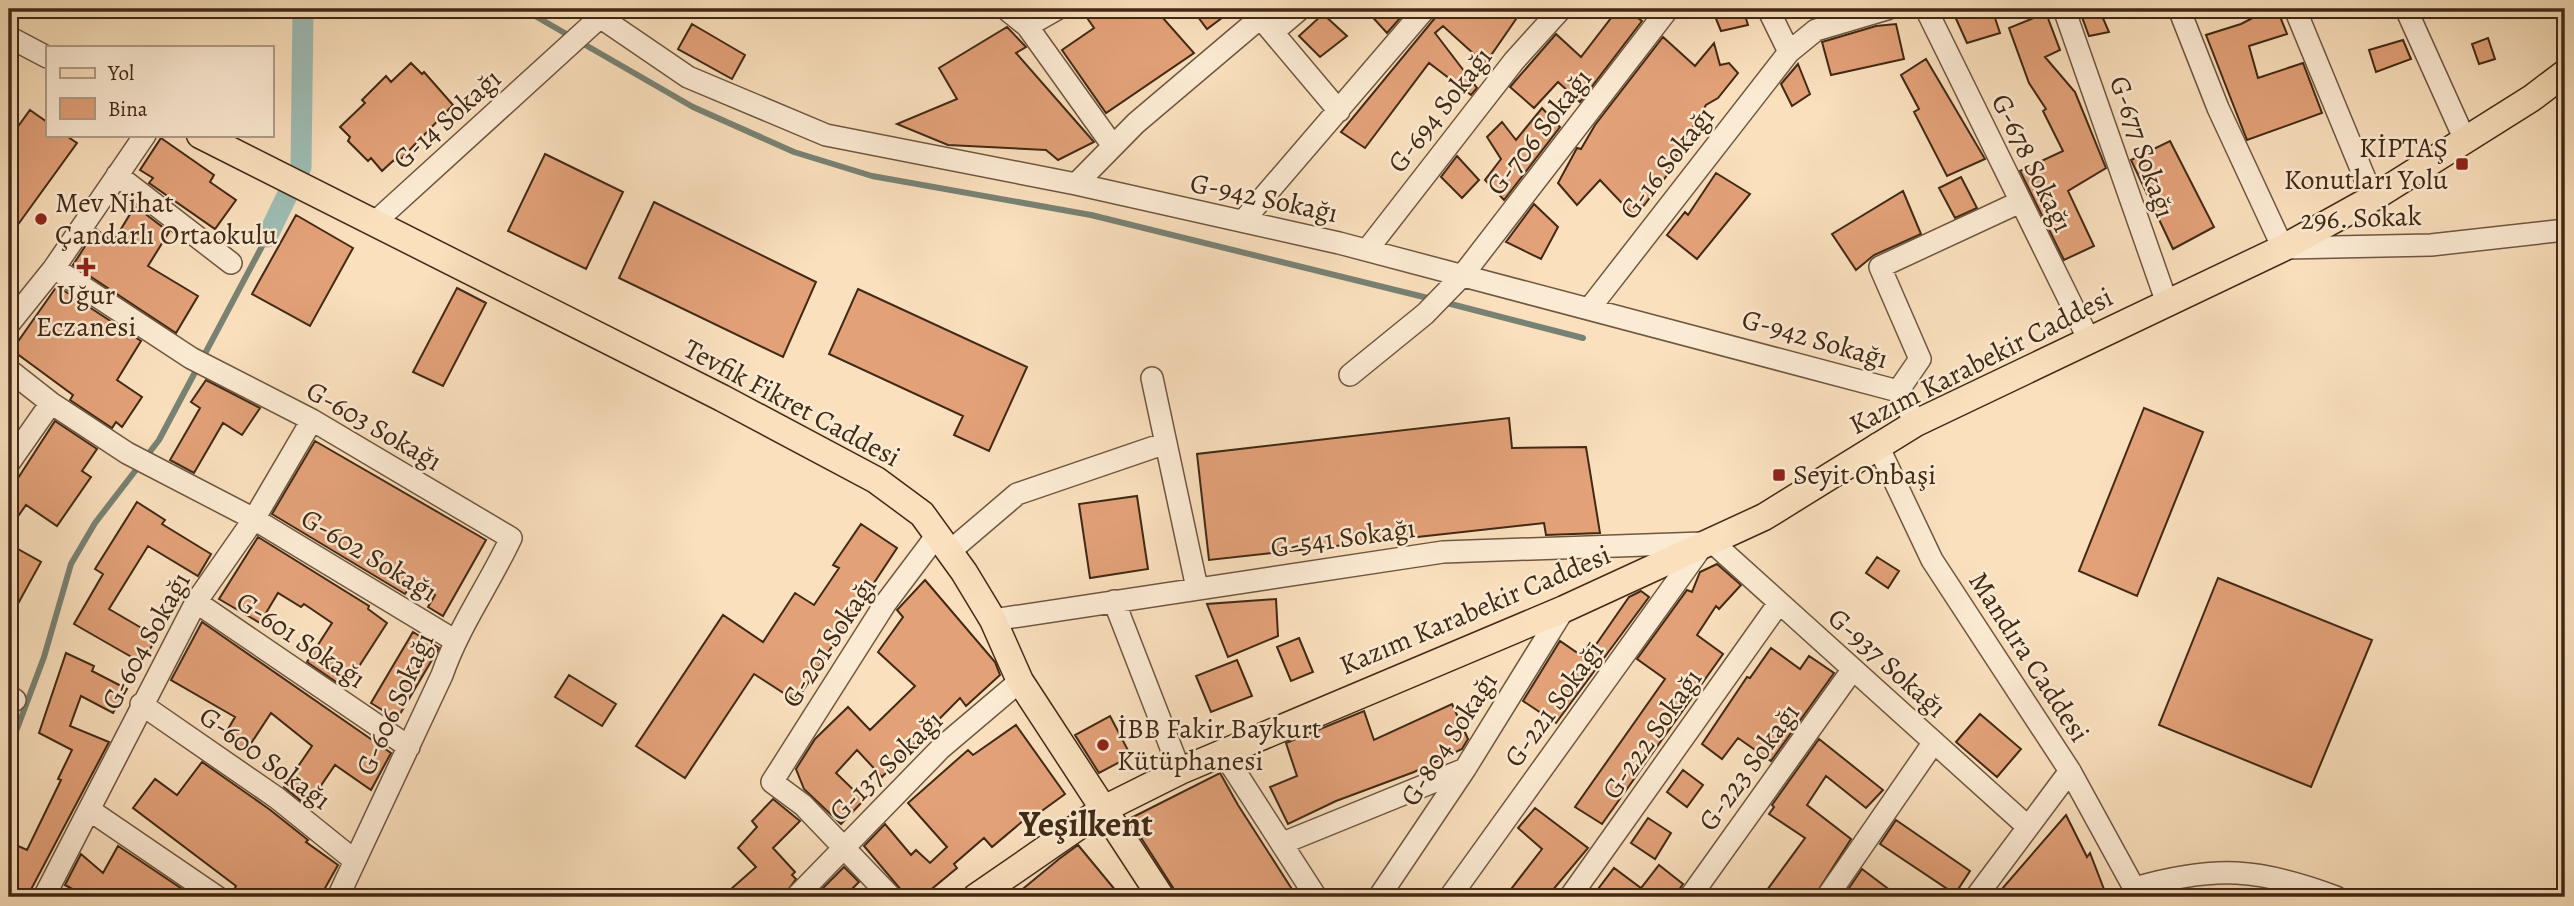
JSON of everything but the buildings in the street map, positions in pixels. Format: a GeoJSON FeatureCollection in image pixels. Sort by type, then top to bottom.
{"type":"FeatureCollection","features":[{"type":"Feature","properties":{"kind":"main road","name":"Kazım Karabekir Caddesi"},"geometry":{"type":"LineString","coordinates":[[976,897],[1102,810],[1180,771],[1222,751],[1564,609],[1763,517],[1877,444],[1916,423],[2283,248],[2374,198],[2565,73]]}},
{"type":"Feature","properties":{"kind":"main road","name":"Tevfik Fikret Caddesi"},"geometry":{"type":"LineString","coordinates":[[202,136],[722,398],[876,480],[922,514],[993,620],[1020,681],[1161,897]]}},
{"type":"Feature","properties":{"kind":"street"},"geometry":{"type":"LineString","coordinates":[[1006,9],[1027,26],[1113,146]]}},
{"type":"Feature","properties":{"kind":"street"},"geometry":{"type":"LineString","coordinates":[[1027,26],[1057,9]]}},
{"type":"Feature","properties":{"kind":"street"},"geometry":{"type":"LineString","coordinates":[[1076,184],[1136,123],[1262,20],[1300,9]]}},
{"type":"Feature","properties":{"kind":"street"},"geometry":{"type":"LineString","coordinates":[[1243,221],[1425,9]]}},
{"type":"Feature","properties":{"kind":"street","name":"G-694 Sokağı"},"geometry":{"type":"LineString","coordinates":[[1367,250],[1514,61],[1561,9]]}},
{"type":"Feature","properties":{"kind":"street","name":"G-706 Sokağı"},"geometry":{"type":"LineString","coordinates":[[1350,375],[1425,314],[1457,281],[1668,9]]}},
{"type":"Feature","properties":{"kind":"street"},"geometry":{"type":"LineString","coordinates":[[1768,9],[1789,52]]}},
{"type":"Feature","properties":{"kind":"street","name":"G-16 Sokağı"},"geometry":{"type":"LineString","coordinates":[[1589,309],[1789,52],[1816,30],[1887,9]]}},
{"type":"Feature","properties":{"kind":"street","name":"G-678 Sokağı"},"geometry":{"type":"LineString","coordinates":[[1926,9],[2090,342]]}},
{"type":"Feature","properties":{"kind":"street","name":"G-677 Sokağı"},"geometry":{"type":"LineString","coordinates":[[2064,9],[2167,303]]}},
{"type":"Feature","properties":{"kind":"street"},"geometry":{"type":"LineString","coordinates":[[2179,9],[2218,108],[2283,248]]}},
{"type":"Feature","properties":{"kind":"street"},"geometry":{"type":"LineString","coordinates":[[2295,9],[2374,198]]}},
{"type":"Feature","properties":{"kind":"street"},"geometry":{"type":"LineString","coordinates":[[2406,9],[2465,140]]}},
{"type":"Feature","properties":{"kind":"street","name":"G-942 Sokağı"},"geometry":{"type":"LineString","coordinates":[[600,18],[688,77],[826,135],[1076,184],[1367,250],[1457,281],[1589,309],[1898,391],[1916,423]]}},
{"type":"Feature","properties":{"kind":"street","name":"G-14 Sokağı"},"geometry":{"type":"LineString","coordinates":[[374,223],[600,18]]}},
{"type":"Feature","properties":{"kind":"street"},"geometry":{"type":"LineString","coordinates":[[1262,20],[1339,111]]}},
{"type":"Feature","properties":{"kind":"street"},"geometry":{"type":"LineString","coordinates":[[9,37],[46,56]]}},
{"type":"Feature","properties":{"kind":"street"},"geometry":{"type":"LineString","coordinates":[[9,324],[54,268],[144,136]]}},
{"type":"Feature","properties":{"kind":"street"},"geometry":{"type":"LineString","coordinates":[[117,175],[231,262]]}},
{"type":"Feature","properties":{"kind":"street"},"geometry":{"type":"LineString","coordinates":[[1898,391],[1920,359],[1880,267],[2020,202]]}},
{"type":"Feature","properties":{"kind":"street","name":"296. Sokak"},"geometry":{"type":"LineString","coordinates":[[2283,248],[2431,245],[2565,230]]}},
{"type":"Feature","properties":{"kind":"street","name":"G-603 Sokağı"},"geometry":{"type":"LineString","coordinates":[[54,268],[199,362],[312,420],[511,538]]}},
{"type":"Feature","properties":{"kind":"street","name":"G-602 Sokağı"},"geometry":{"type":"LineString","coordinates":[[9,370],[51,403],[127,453],[254,519],[454,640]]}},
{"type":"Feature","properties":{"kind":"street"},"geometry":{"type":"LineString","coordinates":[[1152,377],[1197,588]]}},
{"type":"Feature","properties":{"kind":"street"},"geometry":{"type":"LineString","coordinates":[[9,463],[51,403]]}},
{"type":"Feature","properties":{"kind":"street","name":"G-604 Sokağı"},"geometry":{"type":"LineString","coordinates":[[46,896],[91,811],[141,704],[196,602],[254,519],[312,420]]}},
{"type":"Feature","properties":{"kind":"street","name":"G-201 Sokağı"},"geometry":{"type":"LineString","coordinates":[[842,848],[803,806],[772,782],[885,604],[943,543],[1017,494],[1166,443]]}},
{"type":"Feature","properties":{"kind":"street","name":"Mandıra Caddesi"},"geometry":{"type":"LineString","coordinates":[[1877,444],[1932,560],[2070,771],[2134,894]]}},
{"type":"Feature","properties":{"kind":"street","name":"G-606 Sokağı"},"geometry":{"type":"LineString","coordinates":[[338,897],[409,747],[454,640],[511,538]]}},
{"type":"Feature","properties":{"kind":"street","name":"G-541 Sokağı"},"geometry":{"type":"LineString","coordinates":[[993,620],[1443,552],[1707,542]]}},
{"type":"Feature","properties":{"kind":"street","name":"G-937 Sokağı"},"geometry":{"type":"LineString","coordinates":[[1707,542],[1779,603],[2027,826]]}},
{"type":"Feature","properties":{"kind":"street","name":"G-221 Sokağı"},"geometry":{"type":"LineString","coordinates":[[1450,897],[1707,542]]}},
{"type":"Feature","properties":{"kind":"street"},"geometry":{"type":"LineString","coordinates":[[1114,601],[1180,771]]}},
{"type":"Feature","properties":{"kind":"street","name":"G-601 Sokağı"},"geometry":{"type":"LineString","coordinates":[[196,602],[409,747]]}},
{"type":"Feature","properties":{"kind":"street","name":"G-222 Sokağı"},"geometry":{"type":"LineString","coordinates":[[1570,897],[1779,603]]}},
{"type":"Feature","properties":{"kind":"street","name":"G-804 Sokağı"},"geometry":{"type":"LineString","coordinates":[[1379,897],[1465,769],[1564,609]]}},
{"type":"Feature","properties":{"kind":"street","name":"G-223 Sokağı"},"geometry":{"type":"LineString","coordinates":[[1690,897],[1853,670]]}},
{"type":"Feature","properties":{"kind":"street","name":"G-137 Sokağı"},"geometry":{"type":"LineString","coordinates":[[796,897],[941,748],[1020,681]]}},
{"type":"Feature","properties":{"kind":"street","name":"G-600 Sokağı"},"geometry":{"type":"LineString","coordinates":[[141,704],[277,798],[354,860]]}},
{"type":"Feature","properties":{"kind":"street"},"geometry":{"type":"LineString","coordinates":[[1827,897],[1934,742]]}},
{"type":"Feature","properties":{"kind":"street"},"geometry":{"type":"LineString","coordinates":[[1222,751],[1316,897]]}},
{"type":"Feature","properties":{"kind":"street"},"geometry":{"type":"LineString","coordinates":[[1283,844],[1465,769]]}},
{"type":"Feature","properties":{"kind":"street"},"geometry":{"type":"LineString","coordinates":[[1976,897],[2070,771]]}},
{"type":"Feature","properties":{"kind":"street"},"geometry":{"type":"LineString","coordinates":[[91,811],[217,897]]}},
{"type":"Feature","properties":{"kind":"street"},"geometry":{"type":"LineString","coordinates":[[842,848],[891,897]]}},
{"type":"Feature","properties":{"kind":"street"},"geometry":{"type":"LineString","coordinates":[[2134,894],[2224,870],[2280,887],[2336,897]]}},
{"type":"Feature","properties":{"kind":"waterway"},"geometry":{"type":"LineString","coordinates":[[267,237],[301,167],[303,9]]}},
{"type":"Feature","properties":{"kind":"waterway"},"geometry":{"type":"LineString","coordinates":[[523,9],[693,107],[794,152],[872,176],[1091,215],[1432,299]]}},
{"type":"Feature","properties":{"kind":"waterway"},"geometry":{"type":"LineString","coordinates":[[9,750],[44,657],[71,564],[95,523],[159,440],[267,237]]}},
{"type":"Feature","properties":{"kind":"waterway"},"geometry":{"type":"LineString","coordinates":[[1443,302],[1583,338]]}},
{"type":"Feature","properties":{"kind":"place","name":"KİPTAŞ Konutları Yolu"},"geometry":{"type":"Point","coordinates":[2462,164]}},
{"type":"Feature","properties":{"kind":"place","name":"Mev Nihat Çandarlı Ortaokulu"},"geometry":{"type":"Point","coordinates":[41,219]}},
{"type":"Feature","properties":{"kind":"place","name":"Uğur Eczanesi"},"geometry":{"type":"Point","coordinates":[86,267]}},
{"type":"Feature","properties":{"kind":"place","name":"Seyit Onbaşi"},"geometry":{"type":"Point","coordinates":[1779,475]}},
{"type":"Feature","properties":{"kind":"place","name":"İBB Fakir Baykurt Kütüphanesi"},"geometry":{"type":"Point","coordinates":[1103,745]}},
{"type":"Feature","properties":{"kind":"district","name":"Yeşilkent"},"geometry":{"type":"Point","coordinates":[1086,824]}}]}
